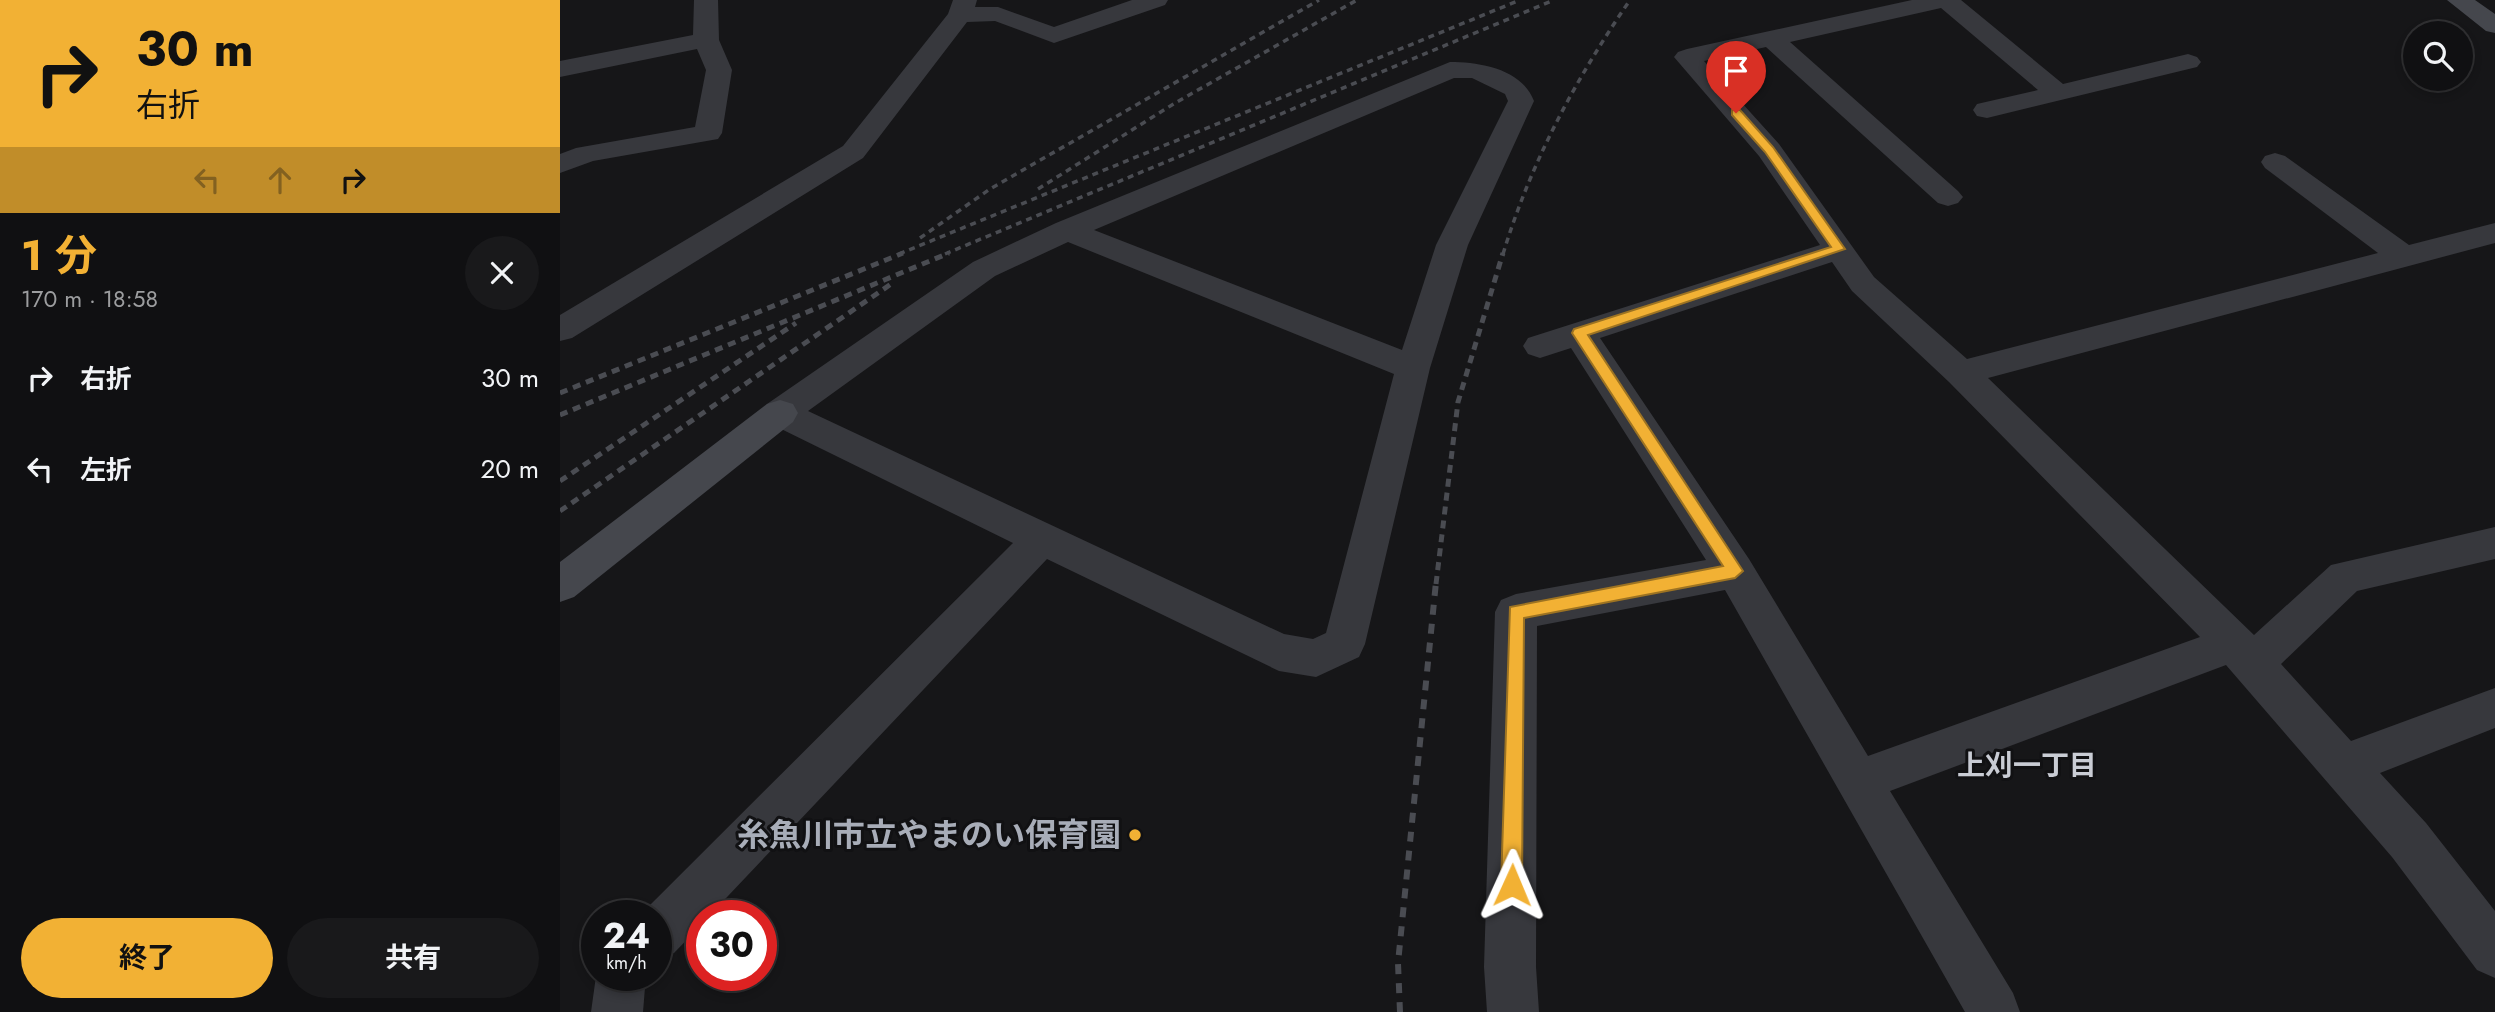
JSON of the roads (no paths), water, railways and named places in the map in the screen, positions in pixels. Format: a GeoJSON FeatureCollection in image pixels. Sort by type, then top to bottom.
{"type":"FeatureCollection","features":[{"type":"Feature","properties":{"kind":"street"},"geometry":{"type":"LineString","coordinates":[[560,164],[586,154],[708,132],[719,70],[706,40],[706,0]]}},
{"type":"Feature","properties":{"kind":"street"},"geometry":{"type":"LineString","coordinates":[[560,330],[853,152],[963,7],[998,14],[1054,35],[1156,0]]}},
{"type":"Feature","properties":{"kind":"street"},"geometry":{"type":"LineString","coordinates":[[2057,92],[1945,0],[1687,57],[1769,150],[1863,284],[1961,373],[2243,653],[2409,839],[2495,952]]}},
{"type":"Feature","properties":{"kind":"street"},"geometry":{"type":"LineString","coordinates":[[2459,0],[2495,26]]}},
{"type":"Feature","properties":{"kind":"street"},"geometry":{"type":"LineString","coordinates":[[1772,39],[1948,197]]}},
{"type":"Feature","properties":{"kind":"street"},"geometry":{"type":"LineString","coordinates":[[560,69],[706,40]]}},
{"type":"Feature","properties":{"kind":"street"},"geometry":{"type":"LineString","coordinates":[[1987,110],[2188,62]]}},
{"type":"Feature","properties":{"kind":"street"},"geometry":{"type":"LineString","coordinates":[[560,585],[780,413],[984,270],[1067,230],[1450,70],[1477,70],[1517,90],[1521,101],[1452,245],[1413,368],[1345,644],[1316,658],[1279,652],[780,413]]}},
{"type":"Feature","properties":{"kind":"street"},"geometry":{"type":"LineString","coordinates":[[2275,162],[2404,257]]}},
{"type":"Feature","properties":{"kind":"street"},"geometry":{"type":"LineString","coordinates":[[1067,230],[1413,368]]}},
{"type":"Feature","properties":{"kind":"street"},"geometry":{"type":"LineString","coordinates":[[1961,373],[2495,233]]}},
{"type":"Feature","properties":{"kind":"street"},"geometry":{"type":"LineString","coordinates":[[1839,249],[1560,339],[1735,571],[1994,1012]]}},
{"type":"Feature","properties":{"kind":"street"},"geometry":{"type":"LineString","coordinates":[[672,919],[1043,538]]}},
{"type":"Feature","properties":{"kind":"street"},"geometry":{"type":"LineString","coordinates":[[1859,780],[2243,653],[2345,577],[2495,543]]}},
{"type":"Feature","properties":{"kind":"street"},"geometry":{"type":"LineString","coordinates":[[1513,1012],[1510,967],[1516,612],[1735,571]]}},
{"type":"Feature","properties":{"kind":"street"},"geometry":{"type":"LineString","coordinates":[[2344,765],[2495,708]]}},
{"type":"Feature","properties":{"kind":"street"},"geometry":{"type":"LineString","coordinates":[[617,1012],[619,991]]}},
{"type":"Feature","properties":{"kind":"railway"},"geometry":{"type":"LineString","coordinates":[[920,238],[990,189],[1319,0]]}},
{"type":"Feature","properties":{"kind":"railway"},"geometry":{"type":"LineString","coordinates":[[1038,189],[1175,103],[1357,0]]}},
{"type":"Feature","properties":{"kind":"railway"},"geometry":{"type":"LineString","coordinates":[[899,254],[1520,0]]}},
{"type":"Feature","properties":{"kind":"railway"},"geometry":{"type":"LineString","coordinates":[[945,254],[1554,0]]}},
{"type":"Feature","properties":{"kind":"railway"},"geometry":{"type":"LineString","coordinates":[[1503,254],[1527,187],[1556,122],[1591,60],[1630,0]]}},
{"type":"Feature","properties":{"kind":"railway"},"geometry":{"type":"LineString","coordinates":[[560,393],[903,253]]}},
{"type":"Feature","properties":{"kind":"railway"},"geometry":{"type":"LineString","coordinates":[[560,415],[949,253]]}},
{"type":"Feature","properties":{"kind":"railway"},"geometry":{"type":"LineString","coordinates":[[1436,584],[1458,402],[1503,253]]}},
{"type":"Feature","properties":{"kind":"railway"},"geometry":{"type":"LineString","coordinates":[[560,511],[894,282]]}},
{"type":"Feature","properties":{"kind":"railway"},"geometry":{"type":"LineString","coordinates":[[560,481],[796,323]]}},
{"type":"Feature","properties":{"kind":"railway"},"geometry":{"type":"LineString","coordinates":[[1400,1012],[1398,963],[1436,582]]}},
{"type":"Feature","properties":{"kind":"place","name":"糸魚川市立やまのい保育園"},"geometry":{"type":"Point","coordinates":[1135,835]}},
{"type":"Feature","properties":{"kind":"district","name":"上刈一丁目"},"geometry":{"type":"Point","coordinates":[2027,765]}}]}
